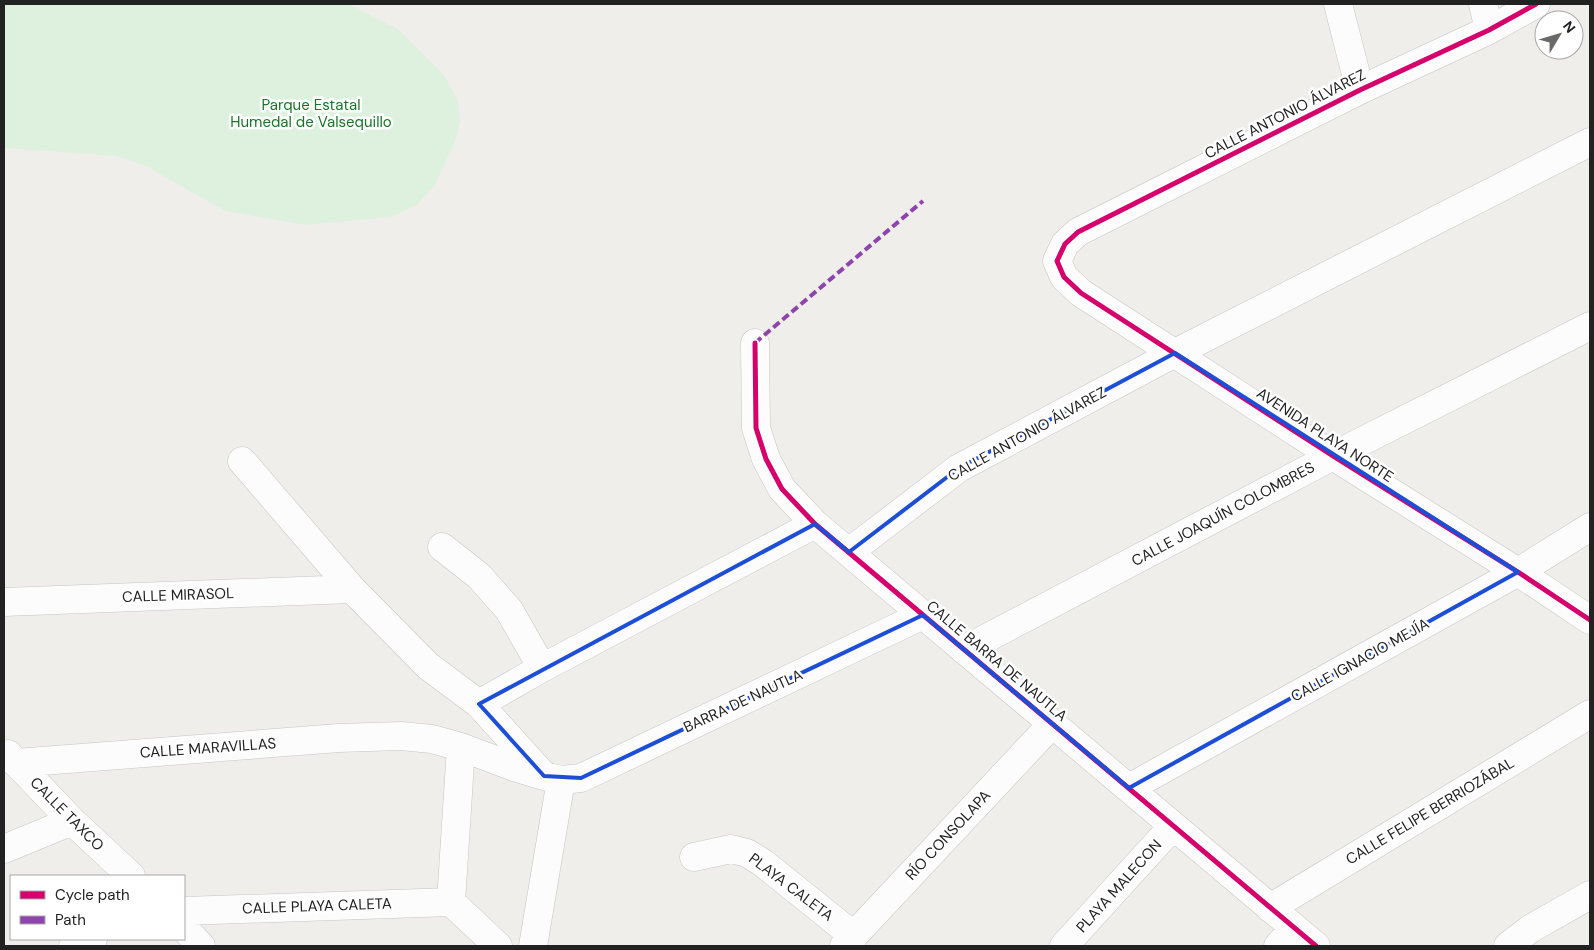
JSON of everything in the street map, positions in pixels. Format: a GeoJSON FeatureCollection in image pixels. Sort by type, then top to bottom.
{"type":"FeatureCollection","features":[{"type":"Feature","properties":{"kind":"street"},"geometry":{"type":"LineString","coordinates":[[1338,4],[1360,90]]}},
{"type":"Feature","properties":{"kind":"street"},"geometry":{"type":"LineString","coordinates":[[1483,4],[1489,30]]}},
{"type":"Feature","properties":{"kind":"street","name":"CALLE ANTONIO ÁLVAREZ"},"geometry":{"type":"LineString","coordinates":[[1057,261],[1065,244],[1078,232],[1360,90],[1489,30],[1536,4]]}},
{"type":"Feature","properties":{"kind":"street","name":"CALLE ANTONIO ÁLVAREZ"},"geometry":{"type":"LineString","coordinates":[[848,552],[960,468],[1175,353],[1590,142]]}},
{"type":"Feature","properties":{"kind":"street","name":"AVENIDA PLAYA NORTE"},"geometry":{"type":"LineString","coordinates":[[1057,261],[1064,277],[1081,293],[1590,620]]}},
{"type":"Feature","properties":{"kind":"street","name":"CALLE JOAQUÍN COLOMBRES"},"geometry":{"type":"LineString","coordinates":[[964,650],[1333,456],[1590,326]]}},
{"type":"Feature","properties":{"kind":"street","name":"CALLE BARRA DE NAUTLA"},"geometry":{"type":"LineString","coordinates":[[755,343],[756,428],[766,459],[782,489],[815,524],[1270,908],[1286,937],[1316,946]]}},
{"type":"Feature","properties":{"kind":"street"},"geometry":{"type":"LineString","coordinates":[[242,461],[352,589],[428,666],[479,704],[552,778],[533,946]]}},
{"type":"Feature","properties":{"kind":"street"},"geometry":{"type":"LineString","coordinates":[[479,704],[542,668],[815,524]]}},
{"type":"Feature","properties":{"kind":"street","name":"CALLE IGNACIO MEJÍA"},"geometry":{"type":"LineString","coordinates":[[1129,788],[1518,572],[1590,527]]}},
{"type":"Feature","properties":{"kind":"street"},"geometry":{"type":"LineString","coordinates":[[442,548],[480,576],[509,610],[542,668]]}},
{"type":"Feature","properties":{"kind":"street","name":"CALLE MIRASOL"},"geometry":{"type":"LineString","coordinates":[[4,602],[352,589]]}},
{"type":"Feature","properties":{"kind":"street","name":"BARRA DE NAUTLA"},"geometry":{"type":"LineString","coordinates":[[552,778],[580,778],[923,615]]}},
{"type":"Feature","properties":{"kind":"street","name":"CALLE FELIPE BERRIOZÁBAL"},"geometry":{"type":"LineString","coordinates":[[1270,908],[1590,714]]}},
{"type":"Feature","properties":{"kind":"street","name":"RÍO CONSOLAPA"},"geometry":{"type":"LineString","coordinates":[[849,941],[1052,724]]}},
{"type":"Feature","properties":{"kind":"street","name":"CALLE MARAVILLAS"},"geometry":{"type":"LineString","coordinates":[[10,756],[401,736],[432,738],[514,767],[552,778]]}},
{"type":"Feature","properties":{"kind":"street"},"geometry":{"type":"LineString","coordinates":[[461,747],[451,902],[498,946]]}},
{"type":"Feature","properties":{"kind":"street","name":"CALLE TAXCO"},"geometry":{"type":"LineString","coordinates":[[10,756],[72,821],[130,875]]}},
{"type":"Feature","properties":{"kind":"street"},"geometry":{"type":"LineString","coordinates":[[4,849],[72,821]]}},
{"type":"Feature","properties":{"kind":"street","name":"PLAYA MALECON"},"geometry":{"type":"LineString","coordinates":[[1064,946],[1173,826]]}},
{"type":"Feature","properties":{"kind":"street","name":"PLAYA CALETA"},"geometry":{"type":"LineString","coordinates":[[694,856],[731,849],[747,853],[763,863],[849,941]]}},
{"type":"Feature","properties":{"kind":"street"},"geometry":{"type":"LineString","coordinates":[[1508,946],[1530,929],[1590,895]]}},
{"type":"Feature","properties":{"kind":"street","name":"CALLE PLAYA CALETA"},"geometry":{"type":"LineString","coordinates":[[185,911],[451,902]]}},
{"type":"Feature","properties":{"kind":"street"},"geometry":{"type":"LineString","coordinates":[[185,929],[200,946]]}},
{"type":"Feature","properties":{"kind":"street"},"geometry":{"type":"LineString","coordinates":[[73,946],[90,940]]}},
{"type":"Feature","properties":{"kind":"highlighted area"},"geometry":{"type":"Polygon","coordinates":[[[1175,353],[1518,572],[1129,788],[923,615],[581,778],[544,776],[479,704],[815,524],[849,552],[959,468],[1175,353]]]}},
{"type":"Feature","properties":{"kind":"green space","name":"Parque Estatal Humedal de Valsequillo"},"geometry":{"type":"Polygon","coordinates":[[[4,4],[349,4],[398,29],[444,75],[458,101],[460,121],[455,142],[434,186],[417,205],[391,217],[306,225],[225,211],[146,166],[117,156],[4,148],[4,4]]]}},
{"type":"Feature","properties":{"kind":"marked path"},"geometry":{"type":"LineString","coordinates":[[755,343],[923,201]]}},
{"type":"Feature","properties":{"kind":"cycle path"},"geometry":{"type":"LineString","coordinates":[[1536,4],[1489,30],[1360,90],[1078,232],[1065,244],[1057,261],[1064,277],[1081,293],[1590,620]]}},
{"type":"Feature","properties":{"kind":"cycle path"},"geometry":{"type":"LineString","coordinates":[[755,343],[756,428],[766,459],[782,489],[815,524],[1316,946]]}}]}
